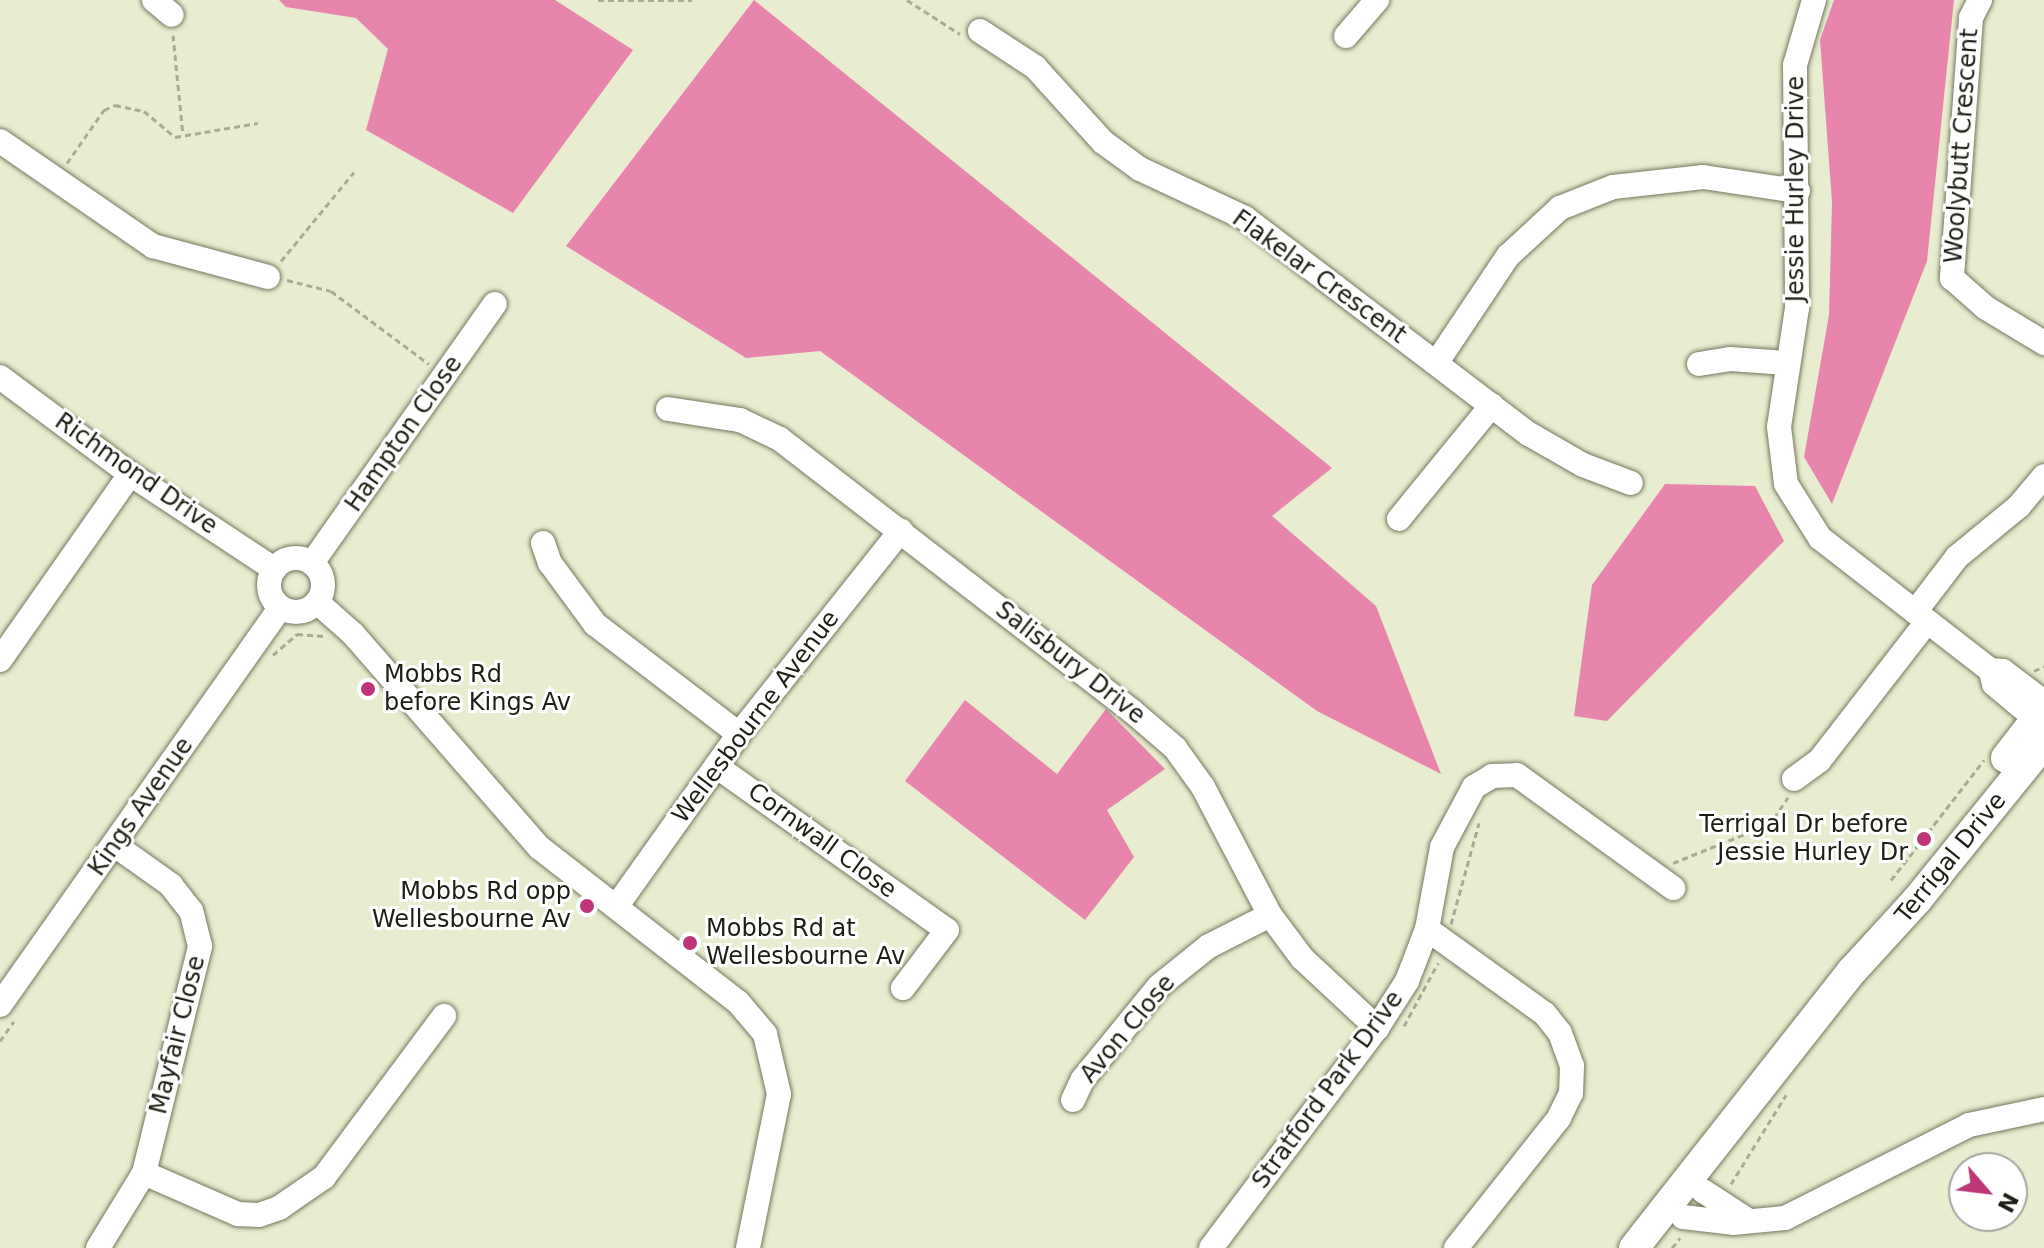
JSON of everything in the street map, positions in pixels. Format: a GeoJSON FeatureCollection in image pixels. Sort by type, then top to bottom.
{"type":"FeatureCollection","features":[{"type":"Feature","properties":{"kind":"main road","name":"Terrigal Drive"},"geometry":{"type":"LineString","coordinates":[[1657,1248],[1677,1209],[1853,970],[2023,769],[2043,719]]}},
{"type":"Feature","properties":{"kind":"main road","name":"Terrigal Drive"},"geometry":{"type":"LineString","coordinates":[[1853,970],[1871,932],[2043,719]]}},
{"type":"Feature","properties":{"kind":"main road","name":"Terrigal Drive"},"geometry":{"type":"LineString","coordinates":[[1703,1191],[1800,1041]]}},
{"type":"Feature","properties":{"kind":"main road"},"geometry":{"type":"LineString","coordinates":[[1677,1209],[1703,1191]]}},
{"type":"Feature","properties":{"kind":"main road","name":"Terrigal Drive"},"geometry":{"type":"LineString","coordinates":[[1634,1248],[1677,1209]]}},
{"type":"Feature","properties":{"kind":"street"},"geometry":{"type":"LineString","coordinates":[[1346,36],[1377,0]]}},
{"type":"Feature","properties":{"kind":"street","name":"Jessie Hurley Drive"},"geometry":{"type":"LineString","coordinates":[[1814,0],[1797,51],[1797,308],[1779,427],[1781,463],[1793,500],[1820,538],[1990,670],[1994,684],[2043,719]]}},
{"type":"Feature","properties":{"kind":"street","name":"Woolybutt Crescent"},"geometry":{"type":"LineString","coordinates":[[1980,0],[1971,18],[1952,278],[1986,308],[2044,343]]}},
{"type":"Feature","properties":{"kind":"street","name":"Flakelar Crescent"},"geometry":{"type":"LineString","coordinates":[[980,31],[1035,67],[1103,142],[1140,169],[1245,218],[1492,405],[1583,465],[1631,483]]}},
{"type":"Feature","properties":{"kind":"street"},"geometry":{"type":"LineString","coordinates":[[0,141],[153,246],[268,277]]}},
{"type":"Feature","properties":{"kind":"street"},"geometry":{"type":"LineString","coordinates":[[1437,362],[1508,256],[1560,208],[1613,187],[1703,177],[1798,191]]}},
{"type":"Feature","properties":{"kind":"street","name":"Hampton Close"},"geometry":{"type":"LineString","coordinates":[[312,563],[495,304]]}},
{"type":"Feature","properties":{"kind":"street"},"geometry":{"type":"LineString","coordinates":[[1699,364],[1730,359],[1787,363]]}},
{"type":"Feature","properties":{"kind":"street","name":"Richmond Drive"},"geometry":{"type":"LineString","coordinates":[[0,377],[130,474],[274,569]]}},
{"type":"Feature","properties":{"kind":"street"},"geometry":{"type":"LineString","coordinates":[[1399,519],[1492,405]]}},
{"type":"Feature","properties":{"kind":"street","name":"Salisbury Drive"},"geometry":{"type":"LineString","coordinates":[[668,409],[740,420],[780,439],[901,530],[1175,748],[1203,787],[1270,915],[1302,958],[1377,1028]]}},
{"type":"Feature","properties":{"kind":"street"},"geometry":{"type":"LineString","coordinates":[[0,660],[130,474]]}},
{"type":"Feature","properties":{"kind":"street"},"geometry":{"type":"LineString","coordinates":[[1794,779],[1819,761],[1921,617],[1957,557],[2019,506],[2044,476]]}},
{"type":"Feature","properties":{"kind":"street","name":"Wellesbourne Avenue"},"geometry":{"type":"LineString","coordinates":[[616,907],[739,734],[901,530]]}},
{"type":"Feature","properties":{"kind":"street"},"geometry":{"type":"LineString","coordinates":[[543,543],[550,563],[595,624],[739,734]]}},
{"type":"Feature","properties":{"kind":"street"},"geometry":{"type":"LineString","coordinates":[[296,558],[312,563],[323,586],[317,602],[304,611],[280,608],[270,594],[274,569],[296,558]]}},
{"type":"Feature","properties":{"kind":"street"},"geometry":{"type":"LineString","coordinates":[[317,602],[353,634],[534,842],[738,1002],[772,1051],[779,1094],[748,1248]]}},
{"type":"Feature","properties":{"kind":"street","name":"Kings Avenue"},"geometry":{"type":"LineString","coordinates":[[9,1010],[115,845],[280,608]]}},
{"type":"Feature","properties":{"kind":"street","name":"Cornwall Close"},"geometry":{"type":"LineString","coordinates":[[716,766],[947,930],[903,988]]}},
{"type":"Feature","properties":{"kind":"street","name":"Stratford Park Drive"},"geometry":{"type":"LineString","coordinates":[[1211,1248],[1377,1028],[1407,981],[1427,929],[1442,847],[1454,816],[1474,787],[1492,776],[1517,775],[1539,787],[1673,888]]}},
{"type":"Feature","properties":{"kind":"street","name":"Mayfair Close"},"geometry":{"type":"LineString","coordinates":[[98,1248],[144,1173],[200,946],[191,911],[171,885],[115,845]]}},
{"type":"Feature","properties":{"kind":"street","name":"Avon Close"},"geometry":{"type":"LineString","coordinates":[[1073,1100],[1083,1079],[1159,986],[1209,946],[1270,915]]}},
{"type":"Feature","properties":{"kind":"street"},"geometry":{"type":"LineString","coordinates":[[1427,929],[1545,1014],[1560,1033],[1572,1066],[1571,1093],[1559,1118],[1456,1248]]}},
{"type":"Feature","properties":{"kind":"street"},"geometry":{"type":"LineString","coordinates":[[144,1173],[238,1214],[259,1215],[279,1208],[324,1177],[444,1016]]}},
{"type":"Feature","properties":{"kind":"street"},"geometry":{"type":"LineString","coordinates":[[1677,1209],[1751,1222],[1804,1211],[1969,1125],[2044,1109]]}},
{"type":"Feature","properties":{"kind":"street"},"geometry":{"type":"LineString","coordinates":[[1703,1191],[1751,1222]]}},
{"type":"Feature","properties":{"kind":"path"},"geometry":{"type":"LineString","coordinates":[[598,0],[692,0]]}},
{"type":"Feature","properties":{"kind":"path"},"geometry":{"type":"LineString","coordinates":[[907,0],[954,35],[980,31]]}},
{"type":"Feature","properties":{"kind":"path"},"geometry":{"type":"LineString","coordinates":[[163,8],[183,136]]}},
{"type":"Feature","properties":{"kind":"path"},"geometry":{"type":"LineString","coordinates":[[56,180],[104,110],[115,105],[144,111],[175,137],[258,123]]}},
{"type":"Feature","properties":{"kind":"path"},"geometry":{"type":"LineString","coordinates":[[354,172],[268,277],[331,291],[445,376]]}},
{"type":"Feature","properties":{"kind":"path"},"geometry":{"type":"LineString","coordinates":[[270,659],[303,631],[334,642]]}},
{"type":"Feature","properties":{"kind":"path"},"geometry":{"type":"LineString","coordinates":[[1891,880],[1992,749]]}},
{"type":"Feature","properties":{"kind":"path"},"geometry":{"type":"LineString","coordinates":[[1641,864],[1682,861],[1752,831],[1774,818],[1794,779]]}},
{"type":"Feature","properties":{"kind":"path"},"geometry":{"type":"LineString","coordinates":[[1451,924],[1482,814]]}},
{"type":"Feature","properties":{"kind":"path"},"geometry":{"type":"LineString","coordinates":[[0,1041],[9,1010]]}},
{"type":"Feature","properties":{"kind":"shaded area"},"geometry":{"type":"Polygon","coordinates":[[[279,0],[555,0],[633,50],[513,213],[366,130],[388,49],[356,18],[286,7],[279,0]]]}},
{"type":"Feature","properties":{"kind":"shaded area"},"geometry":{"type":"Polygon","coordinates":[[[754,0],[1332,468],[1272,516],[1376,606],[1441,774],[1317,711],[820,351],[746,358],[566,246],[754,0]]]}},
{"type":"Feature","properties":{"kind":"shaded area"},"geometry":{"type":"Polygon","coordinates":[[[1834,0],[1954,0],[1927,261],[1832,504],[1804,457],[1829,315],[1832,202],[1820,40],[1834,0]]]}},
{"type":"Feature","properties":{"kind":"shaded area"},"geometry":{"type":"Polygon","coordinates":[[[1665,484],[1755,486],[1784,541],[1607,721],[1574,716],[1592,585],[1665,484]]]}},
{"type":"Feature","properties":{"kind":"shaded area"},"geometry":{"type":"Polygon","coordinates":[[[965,700],[1057,774],[1106,709],[1165,769],[1107,810],[1134,857],[1085,920],[905,781],[965,700]]]}},
{"type":"Feature","properties":{"kind":"place","name":"Mobbs Rd before Kings Av"},"geometry":{"type":"Point","coordinates":[368,689]}},
{"type":"Feature","properties":{"kind":"place","name":"Terrigal Dr before Jessie Hurley Dr"},"geometry":{"type":"Point","coordinates":[1924,839]}},
{"type":"Feature","properties":{"kind":"place","name":"Mobbs Rd opp Wellesbourne Av"},"geometry":{"type":"Point","coordinates":[587,906]}},
{"type":"Feature","properties":{"kind":"place","name":"Mobbs Rd at Wellesbourne Av"},"geometry":{"type":"Point","coordinates":[690,943]}}]}
